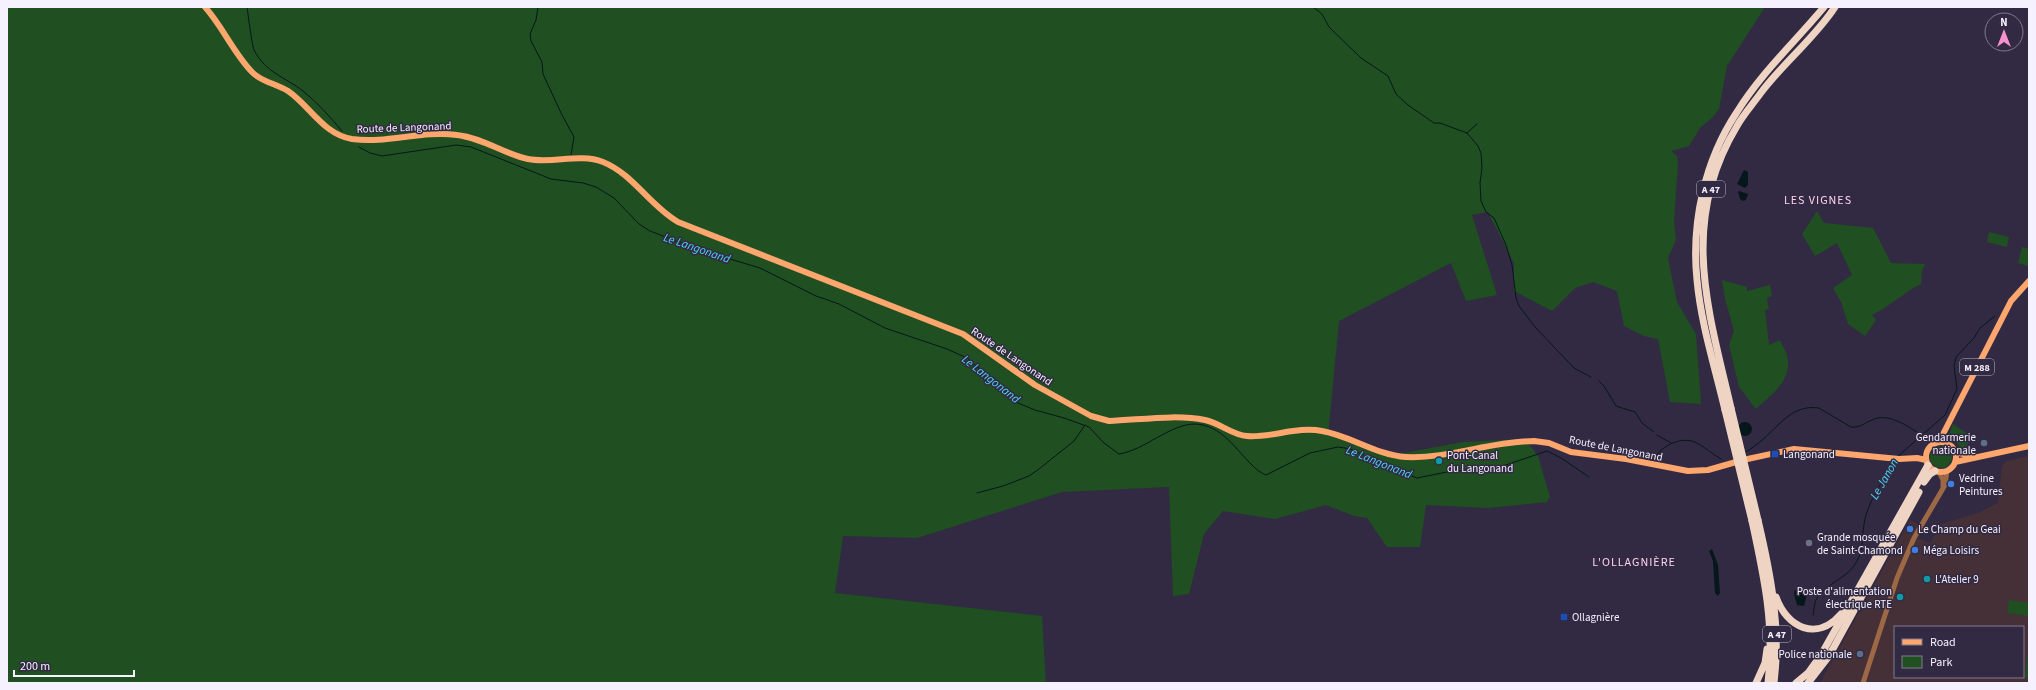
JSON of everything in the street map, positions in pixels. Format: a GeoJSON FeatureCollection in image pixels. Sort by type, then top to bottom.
{"type":"FeatureCollection","features":[{"type":"Feature","properties":{"kind":"highway","name":"A 47"},"geometry":{"type":"LineString","coordinates":[[1774,683],[1777,636],[1772,586],[1728,409],[1700,306],[1696,279],[1695,246],[1701,199],[1716,153],[1737,112],[1766,73],[1824,7]]}},
{"type":"Feature","properties":{"kind":"highway","name":"A 47"},"geometry":{"type":"LineString","coordinates":[[1728,409],[1707,305],[1703,276],[1702,246],[1704,216],[1712,185],[1722,156],[1737,126],[1761,92],[1835,7]]}},
{"type":"Feature","properties":{"kind":"highway"},"geometry":{"type":"LineString","coordinates":[[1796,683],[1815,664],[1927,462]]}},
{"type":"Feature","properties":{"kind":"highway"},"geometry":{"type":"LineString","coordinates":[[1808,683],[1829,656],[1928,476],[1937,471]]}},
{"type":"Feature","properties":{"kind":"highway","name":"A 47"},"geometry":{"type":"LineString","coordinates":[[1755,521],[1766,587],[1771,637],[1768,683]]}},
{"type":"Feature","properties":{"kind":"highway"},"geometry":{"type":"LineString","coordinates":[[1772,586],[1785,616],[1793,624],[1801,627],[1813,629],[1824,626],[1836,620],[1850,603]]}},
{"type":"Feature","properties":{"kind":"highway"},"geometry":{"type":"LineString","coordinates":[[1756,683],[1765,663],[1768,643],[1771,637]]}},
{"type":"Feature","properties":{"kind":"main road","name":"Route de Langonand"},"geometry":{"type":"LineString","coordinates":[[205,7],[253,73],[289,92],[334,133],[351,139],[455,134],[477,139],[526,159],[547,160],[584,158],[602,162],[621,172],[662,211],[678,222],[963,334],[1035,385],[1099,419],[1109,421],[1199,419],[1213,421],[1238,434],[1253,436],[1312,429],[1332,433],[1385,453],[1404,457],[1433,456],[1513,442],[1534,441],[1550,444],[1571,452],[1626,459],[1688,471],[1708,470],[1743,460],[1794,449],[1896,458],[1912,458],[1927,462]]}},
{"type":"Feature","properties":{"kind":"main road","name":"M 288"},"geometry":{"type":"LineString","coordinates":[[1939,442],[2011,301],[2029,281]]}},
{"type":"Feature","properties":{"kind":"main road","name":"M 288"},"geometry":{"type":"LineString","coordinates":[[1947,444],[1948,426]]}},
{"type":"Feature","properties":{"kind":"main road"},"geometry":{"type":"LineString","coordinates":[[1978,457],[1955,452],[1947,444],[1939,442],[1932,445],[1928,450],[1927,462],[1937,471],[1947,471],[1955,462],[2029,446]]}},
{"type":"Feature","properties":{"kind":"main road","name":"Route de Langonand"},"geometry":{"type":"LineString","coordinates":[[1912,458],[1928,450]]}},
{"type":"Feature","properties":{"kind":"main road"},"geometry":{"type":"LineString","coordinates":[[1955,452],[1955,462]]}},
{"type":"Feature","properties":{"kind":"street"},"geometry":{"type":"LineString","coordinates":[[1937,471],[1943,480],[1943,489]]}},
{"type":"Feature","properties":{"kind":"street"},"geometry":{"type":"LineString","coordinates":[[1863,683],[1898,578],[1909,550],[1927,513],[1943,489],[1946,482],[1947,471]]}},
{"type":"Feature","properties":{"kind":"shaded area"},"geometry":{"type":"Polygon","coordinates":[[[1744,170],[1748,172],[1748,185],[1745,188],[1737,184],[1744,170]]]}},
{"type":"Feature","properties":{"kind":"shaded area"},"geometry":{"type":"Polygon","coordinates":[[[1739,191],[1748,194],[1746,200],[1743,201],[1740,199],[1739,191]]]}},
{"type":"Feature","properties":{"kind":"shaded area"},"geometry":{"type":"Polygon","coordinates":[[[1745,422],[1750,424],[1752,429],[1750,434],[1745,436],[1740,434],[1738,429],[1740,424],[1745,422]]]}},
{"type":"Feature","properties":{"kind":"shaded area"},"geometry":{"type":"Polygon","coordinates":[[[2029,456],[2029,683],[1820,683],[1910,520],[1924,527],[1918,538],[1930,543],[1941,524],[1980,512],[1998,503],[2002,466],[2007,461],[2029,456]]]}},
{"type":"Feature","properties":{"kind":"shaded area"},"geometry":{"type":"Polygon","coordinates":[[[1712,549],[1718,565],[1720,593],[1718,596],[1715,593],[1713,561],[1709,551],[1712,549]]]}},
{"type":"Feature","properties":{"kind":"shaded area"},"geometry":{"type":"Polygon","coordinates":[[[1795,590],[1807,594],[1804,606],[1797,605],[1794,593],[1795,590]]]}},
{"type":"Feature","properties":{"kind":"green space"},"geometry":{"type":"Polygon","coordinates":[[[7,7],[1765,7],[1727,66],[1719,109],[1713,117],[1700,128],[1689,146],[1671,151],[1677,156],[1678,164],[1674,221],[1676,240],[1668,258],[1677,302],[1696,334],[1701,404],[1670,402],[1658,339],[1644,336],[1624,326],[1617,291],[1593,282],[1575,288],[1552,311],[1514,291],[1514,263],[1488,212],[1472,215],[1497,295],[1466,301],[1451,263],[1339,321],[1328,436],[1338,436],[1393,455],[1463,442],[1525,439],[1538,456],[1550,497],[1547,502],[1488,508],[1426,505],[1420,547],[1387,547],[1367,518],[1354,516],[1326,505],[1275,519],[1223,511],[1204,534],[1189,594],[1173,596],[1169,487],[1062,492],[917,538],[843,536],[835,593],[1042,616],[1046,683],[7,683],[7,7]]]}},
{"type":"Feature","properties":{"kind":"green space"},"geometry":{"type":"Polygon","coordinates":[[[1817,211],[1824,223],[1873,228],[1891,263],[1925,264],[1922,271],[1921,284],[1872,315],[1876,320],[1865,336],[1848,324],[1841,302],[1833,288],[1852,275],[1837,243],[1815,256],[1802,234],[1817,211]]]}},
{"type":"Feature","properties":{"kind":"green space"},"geometry":{"type":"Polygon","coordinates":[[[1989,232],[2009,237],[2007,247],[1987,242],[1989,232]]]}},
{"type":"Feature","properties":{"kind":"green space"},"geometry":{"type":"Polygon","coordinates":[[[2022,247],[2029,249],[2028,266],[2018,263],[2022,247]]]}},
{"type":"Feature","properties":{"kind":"green space"},"geometry":{"type":"Polygon","coordinates":[[[1722,280],[1747,287],[1747,291],[1770,285],[1772,296],[1767,298],[1769,309],[1765,310],[1769,345],[1780,340],[1787,356],[1788,369],[1786,376],[1778,388],[1756,409],[1739,387],[1729,345],[1734,331],[1725,299],[1722,280]]]}},
{"type":"Feature","properties":{"kind":"green space"},"geometry":{"type":"Polygon","coordinates":[[[1953,424],[1972,437],[1965,448],[1961,449],[1955,441],[1948,437],[1953,424]]]}},
{"type":"Feature","properties":{"kind":"green space"},"geometry":{"type":"Polygon","coordinates":[[[1941,446],[1949,449],[1952,457],[1949,465],[1941,468],[1933,465],[1930,457],[1933,449],[1941,446]]]}},
{"type":"Feature","properties":{"kind":"green space"},"geometry":{"type":"Polygon","coordinates":[[[2009,600],[2029,603],[2029,616],[2007,613],[2009,600]]]}},
{"type":"Feature","properties":{"kind":"green space"},"geometry":{"type":"Polygon","coordinates":[[[2029,645],[2029,673],[2028,677],[2025,677],[2029,645]]]}},
{"type":"Feature","properties":{"kind":"waterway"},"geometry":{"type":"LineString","coordinates":[[247,7],[253,47],[259,58],[276,74],[296,86],[324,110],[342,131]]}},
{"type":"Feature","properties":{"kind":"waterway"},"geometry":{"type":"LineString","coordinates":[[538,7],[536,20],[530,34],[531,41],[542,62],[543,74],[574,137],[571,155]]}},
{"type":"Feature","properties":{"kind":"waterway"},"geometry":{"type":"LineString","coordinates":[[1313,7],[1322,14],[1329,27],[1361,58],[1388,76],[1396,94],[1408,105],[1434,123],[1440,123],[1467,133],[1478,146],[1481,153],[1482,168],[1480,183],[1481,201],[1486,212],[1494,218],[1506,245],[1512,265],[1516,298],[1519,306],[1535,327],[1574,368],[1591,377]]}},
{"type":"Feature","properties":{"kind":"waterway"},"geometry":{"type":"LineString","coordinates":[[1467,133],[1477,124]]}},
{"type":"Feature","properties":{"kind":"waterway","name":"Le Langonand"},"geometry":{"type":"LineString","coordinates":[[359,147],[370,153],[382,156],[456,145],[471,147],[551,179],[583,183],[596,187],[614,198],[639,224],[650,231],[697,249],[760,268],[816,296],[839,304],[885,328],[947,349],[967,358],[992,379],[1008,396],[1018,403],[1089,427],[1104,443],[1119,454],[1138,448],[1176,428],[1195,424],[1205,425],[1228,439],[1247,460],[1266,475],[1310,453],[1338,447],[1351,449],[1386,466],[1417,478],[1447,472],[1500,467],[1547,451],[1561,458],[1589,477]]}},
{"type":"Feature","properties":{"kind":"waterway","name":"Le Janon"},"geometry":{"type":"LineString","coordinates":[[1897,457],[1945,415],[1957,389],[1954,366],[1956,357],[1974,338],[1980,328],[1995,316]]}},
{"type":"Feature","properties":{"kind":"waterway"},"geometry":{"type":"LineString","coordinates":[[1599,381],[1604,386],[1616,406],[1635,412],[1643,424],[1654,432]]}},
{"type":"Feature","properties":{"kind":"waterway","name":"Le Langonand"},"geometry":{"type":"LineString","coordinates":[[1746,452],[1761,441],[1787,417],[1801,409],[1809,408],[1819,408],[1851,427],[1859,426],[1878,418],[1885,418],[1898,421],[1921,435]]}},
{"type":"Feature","properties":{"kind":"waterway"},"geometry":{"type":"LineString","coordinates":[[977,493],[1003,486],[1029,476],[1074,441],[1085,425]]}},
{"type":"Feature","properties":{"kind":"waterway"},"geometry":{"type":"LineString","coordinates":[[1657,435],[1671,443]]}},
{"type":"Feature","properties":{"kind":"waterway","name":"Le Langonand"},"geometry":{"type":"LineString","coordinates":[[1652,461],[1655,456],[1665,447],[1683,440],[1695,442],[1721,459]]}},
{"type":"Feature","properties":{"kind":"waterway","name":"Le Janon"},"geometry":{"type":"LineString","coordinates":[[1813,615],[1815,602],[1819,595],[1852,569],[1856,563],[1861,551],[1866,515],[1875,494],[1894,461]]}},
{"type":"Feature","properties":{"kind":"place","name":"Gendarmerie nationale"},"geometry":{"type":"Point","coordinates":[1984,443]}},
{"type":"Feature","properties":{"kind":"place","name":"Langonand"},"geometry":{"type":"Point","coordinates":[1775,454]}},
{"type":"Feature","properties":{"kind":"place","name":"Pont-Canal du Langonand"},"geometry":{"type":"Point","coordinates":[1439,461]}},
{"type":"Feature","properties":{"kind":"place","name":"Vedrine Peintures"},"geometry":{"type":"Point","coordinates":[1951,484]}},
{"type":"Feature","properties":{"kind":"place","name":"Le Champ du Geai"},"geometry":{"type":"Point","coordinates":[1910,529]}},
{"type":"Feature","properties":{"kind":"place","name":"Grande mosquée de Saint-Chamond"},"geometry":{"type":"Point","coordinates":[1809,543]}},
{"type":"Feature","properties":{"kind":"place","name":"Méga Loisirs"},"geometry":{"type":"Point","coordinates":[1915,550]}},
{"type":"Feature","properties":{"kind":"place","name":"L'Atelier 9"},"geometry":{"type":"Point","coordinates":[1927,579]}},
{"type":"Feature","properties":{"kind":"place","name":"Poste d'alimentation électrique RTE"},"geometry":{"type":"Point","coordinates":[1900,597]}},
{"type":"Feature","properties":{"kind":"place","name":"Ollagnière"},"geometry":{"type":"Point","coordinates":[1564,617]}},
{"type":"Feature","properties":{"kind":"place","name":"Police nationale"},"geometry":{"type":"Point","coordinates":[1860,654]}},
{"type":"Feature","properties":{"kind":"district","name":"LES VIGNES"},"geometry":{"type":"Point","coordinates":[1818,200]}},
{"type":"Feature","properties":{"kind":"district","name":"L'OLLAGNIÈRE"},"geometry":{"type":"Point","coordinates":[1634,562]}}]}
